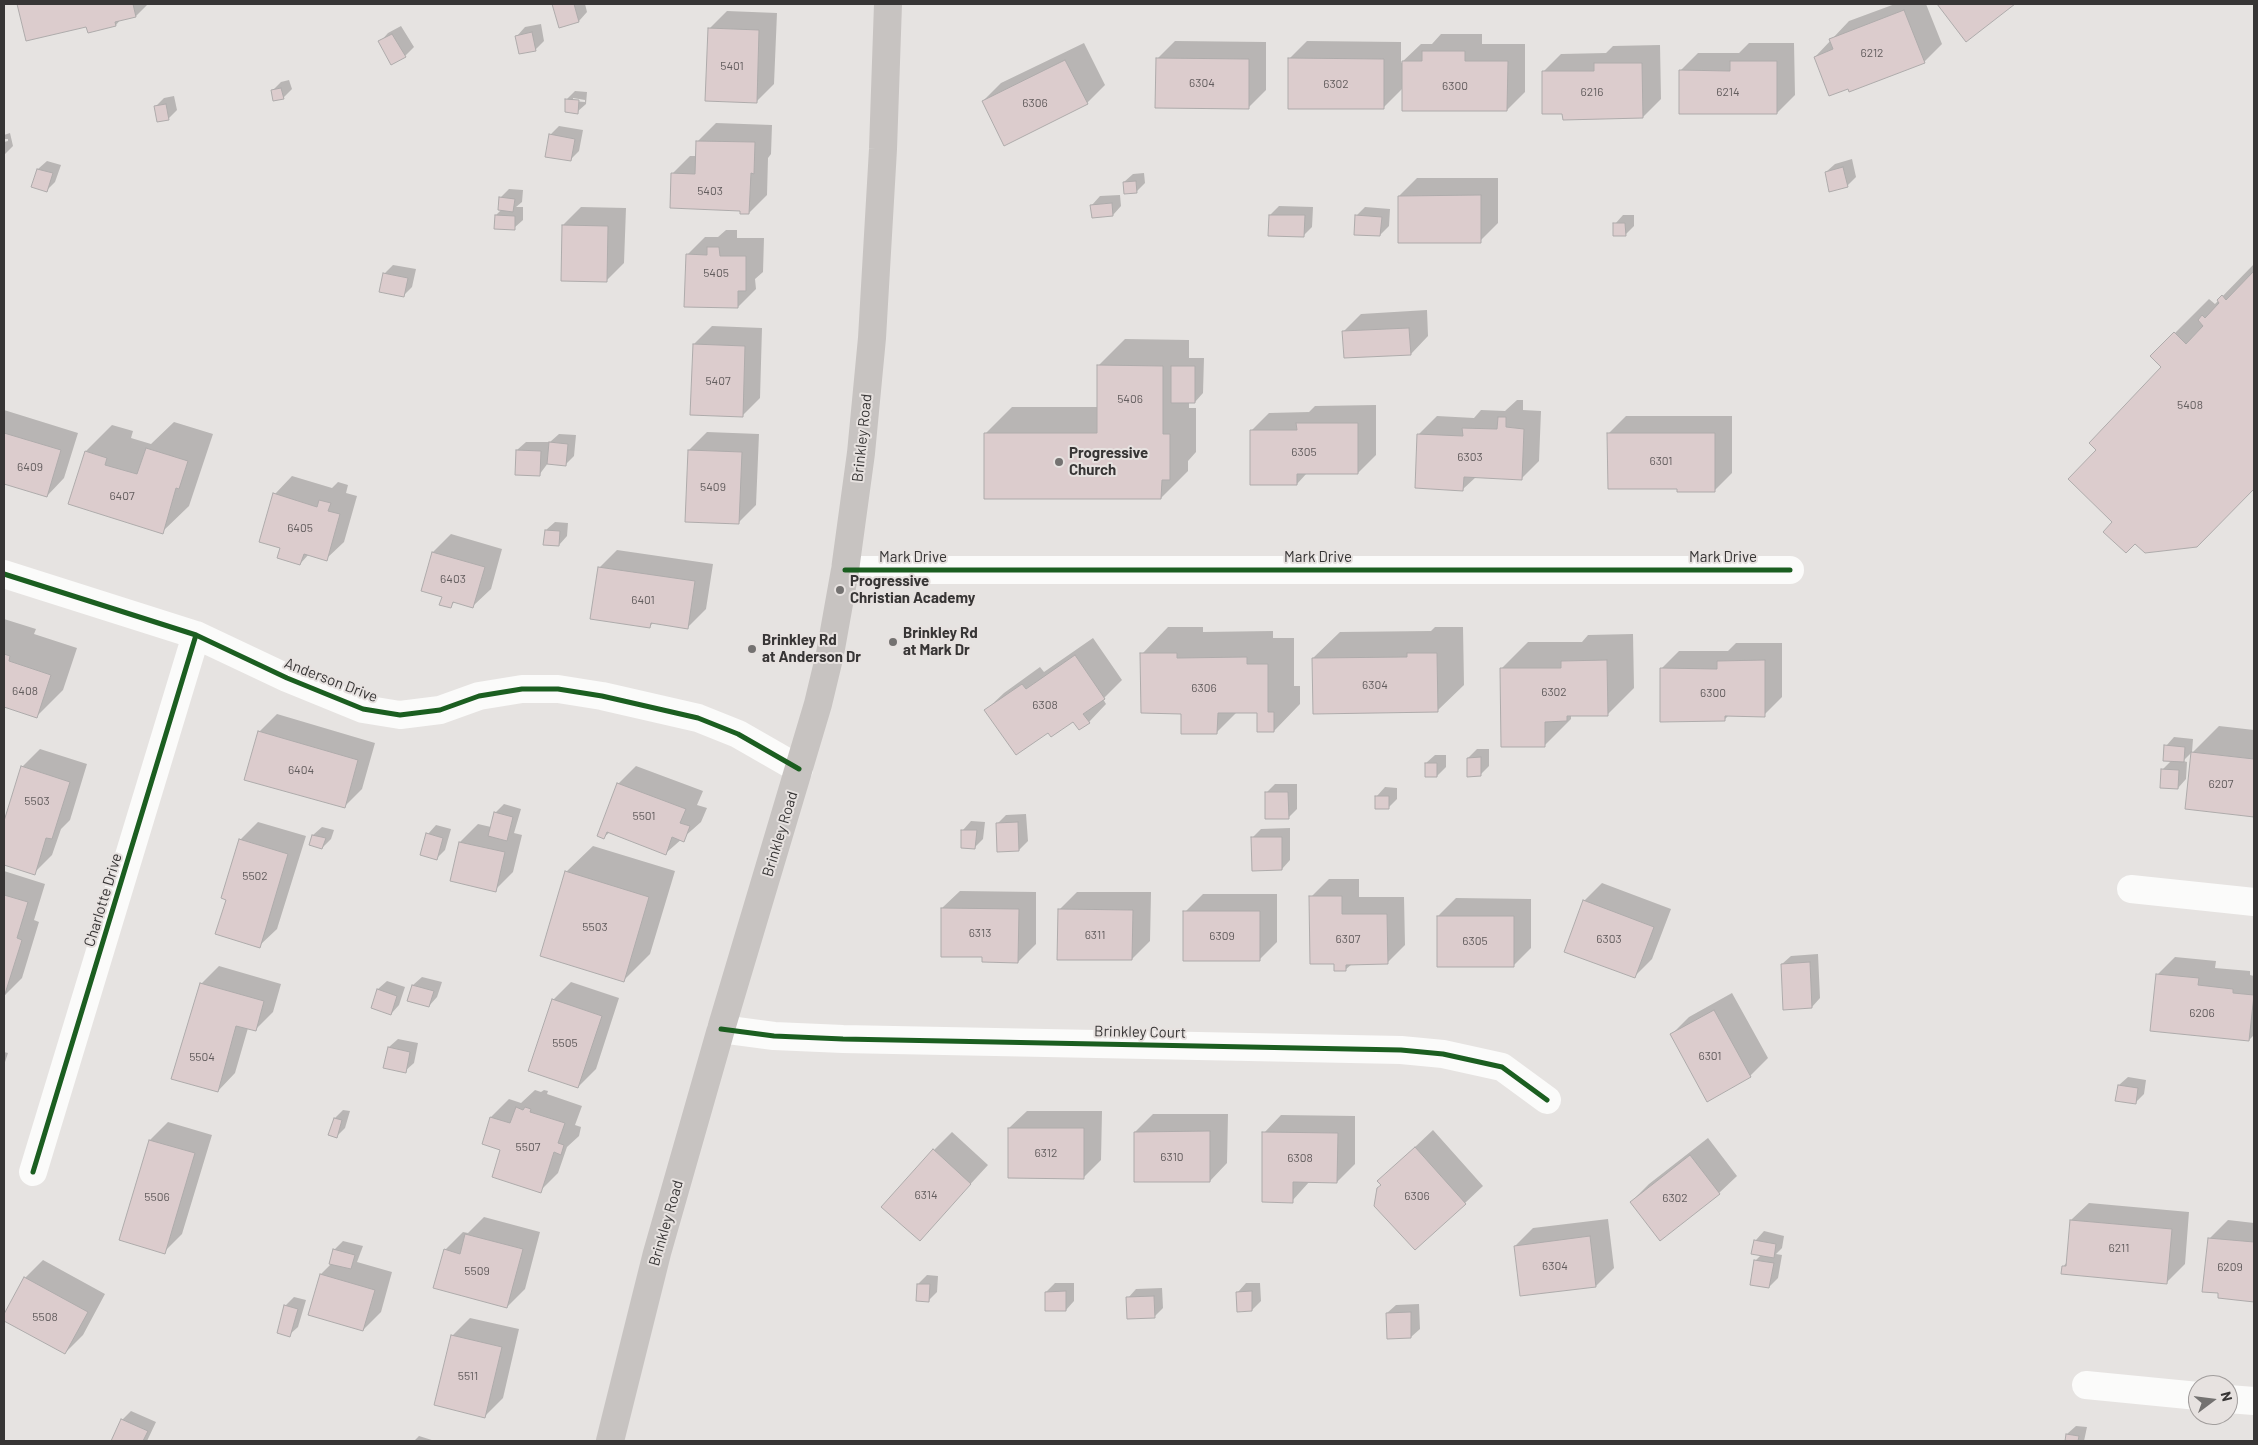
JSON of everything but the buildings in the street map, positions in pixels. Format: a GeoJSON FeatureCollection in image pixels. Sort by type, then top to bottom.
{"type":"FeatureCollection","features":[{"type":"Feature","properties":{"kind":"main road","name":"Brinkley Road"},"geometry":{"type":"LineString","coordinates":[[610,1441],[635,1338],[721,1029],[799,769],[830,654],[845,570],[861,453],[872,338],[888,4]]}},
{"type":"Feature","properties":{"kind":"street","name":"Mark Drive"},"geometry":{"type":"LineString","coordinates":[[845,570],[1790,570]]}},
{"type":"Feature","properties":{"kind":"street","name":"Anderson Drive"},"geometry":{"type":"LineString","coordinates":[[4,574],[196,635],[287,678],[363,709],[400,715],[440,710],[479,696],[522,690],[558,689],[602,696],[698,718],[738,734],[799,769]]}},
{"type":"Feature","properties":{"kind":"street","name":"Charlotte Drive"},"geometry":{"type":"LineString","coordinates":[[33,1172],[196,635]]}},
{"type":"Feature","properties":{"kind":"street"},"geometry":{"type":"LineString","coordinates":[[2132,889],[2254,902]]}},
{"type":"Feature","properties":{"kind":"street","name":"Brinkley Court"},"geometry":{"type":"LineString","coordinates":[[721,1029],[774,1036],[844,1039],[1401,1050],[1443,1054],[1502,1067],[1547,1100]]}},
{"type":"Feature","properties":{"kind":"street"},"geometry":{"type":"LineString","coordinates":[[2086,1385],[2188,1395]]}},
{"type":"Feature","properties":{"kind":"street"},"geometry":{"type":"LineString","coordinates":[[2238,1399],[2254,1401]]}},
{"type":"Feature","properties":{"kind":"cycle path"},"geometry":{"type":"LineString","coordinates":[[845,570],[1790,570]]}},
{"type":"Feature","properties":{"kind":"cycle path"},"geometry":{"type":"LineString","coordinates":[[4,574],[196,635],[287,678],[363,709],[400,715],[440,710],[479,696],[522,689],[558,689],[602,696],[698,718],[738,734],[799,769]]}},
{"type":"Feature","properties":{"kind":"cycle path"},"geometry":{"type":"LineString","coordinates":[[33,1172],[196,635]]}},
{"type":"Feature","properties":{"kind":"cycle path"},"geometry":{"type":"LineString","coordinates":[[721,1029],[774,1036],[843,1039],[1401,1050],[1443,1054],[1502,1067],[1547,1100]]}},
{"type":"Feature","properties":{"kind":"place","name":"Progressive Church"},"geometry":{"type":"Point","coordinates":[1059,462]}},
{"type":"Feature","properties":{"kind":"place","name":"Progressive Christian Academy"},"geometry":{"type":"Point","coordinates":[840,590]}},
{"type":"Feature","properties":{"kind":"place","name":"Brinkley Rd at Mark Dr"},"geometry":{"type":"Point","coordinates":[893,642]}},
{"type":"Feature","properties":{"kind":"place","name":"Brinkley Rd at Anderson Dr"},"geometry":{"type":"Point","coordinates":[752,649]}}]}
